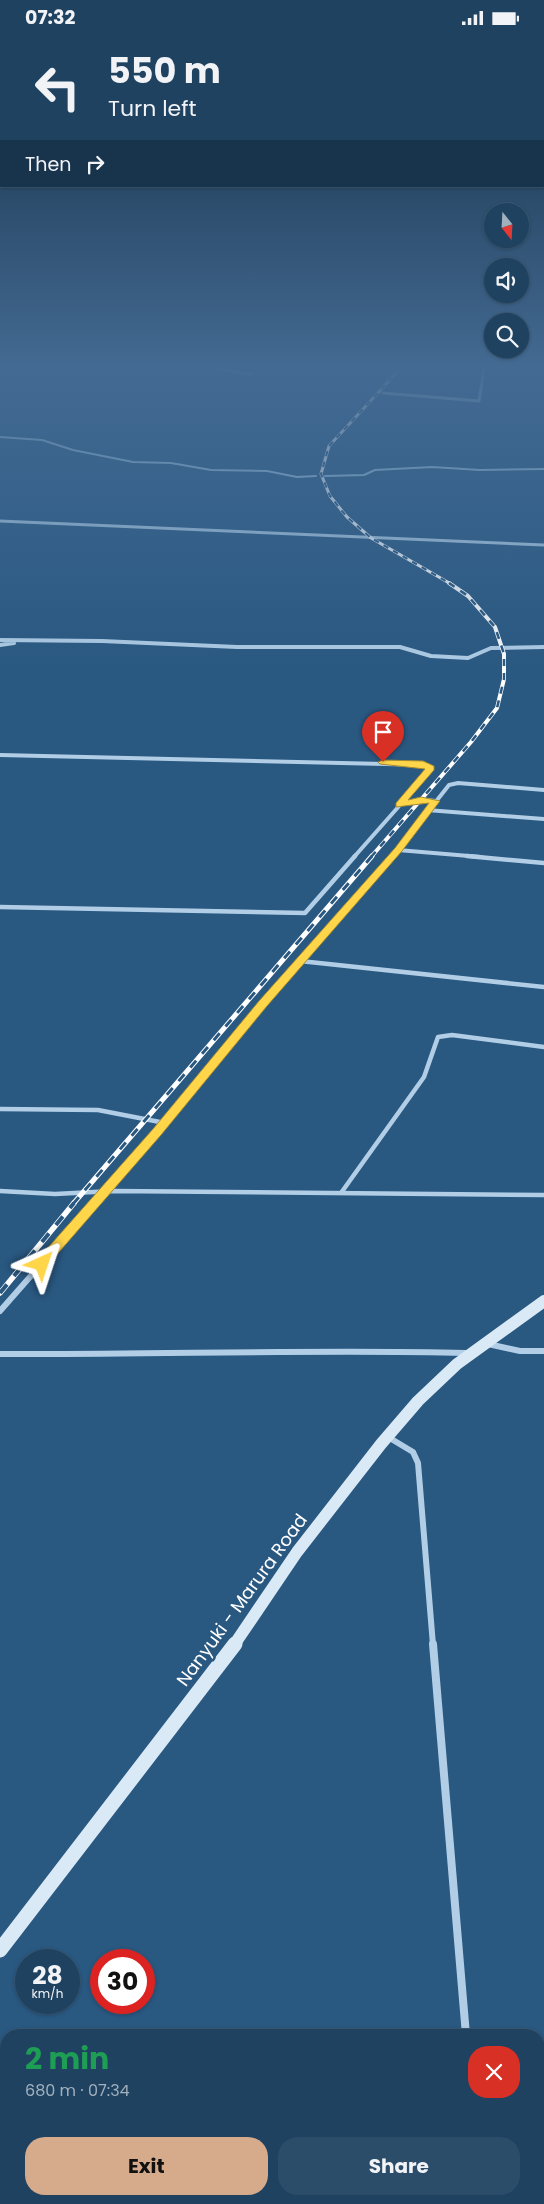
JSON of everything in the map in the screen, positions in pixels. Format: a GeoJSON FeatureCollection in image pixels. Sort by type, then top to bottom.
{"type":"FeatureCollection","features":[{"type":"Feature","properties":{"kind":"street"},"geometry":{"type":"LineString","coordinates":[[0,521],[544,545]]}},
{"type":"Feature","properties":{"kind":"street"},"geometry":{"type":"LineString","coordinates":[[0,640],[237,647],[400,647],[431,656],[468,657],[491,648],[530,649],[544,647]]}},
{"type":"Feature","properties":{"kind":"street"},"geometry":{"type":"LineString","coordinates":[[0,645],[34,641]]}},
{"type":"Feature","properties":{"kind":"street"},"geometry":{"type":"LineString","coordinates":[[0,755],[302,760],[428,765],[431,770],[305,913],[0,907]]}},
{"type":"Feature","properties":{"kind":"street"},"geometry":{"type":"LineString","coordinates":[[0,1311],[165,1123],[300,961],[398,849],[444,790],[454,783],[544,790]]}},
{"type":"Feature","properties":{"kind":"street"},"geometry":{"type":"LineString","coordinates":[[399,805],[414,800],[435,801]]}},
{"type":"Feature","properties":{"kind":"street"},"geometry":{"type":"LineString","coordinates":[[428,810],[544,819]]}},
{"type":"Feature","properties":{"kind":"street"},"geometry":{"type":"LineString","coordinates":[[398,849],[544,863]]}},
{"type":"Feature","properties":{"kind":"street"},"geometry":{"type":"LineString","coordinates":[[300,961],[544,987]]}},
{"type":"Feature","properties":{"kind":"street"},"geometry":{"type":"LineString","coordinates":[[341,1193],[424,1077],[438,1037],[452,1035],[544,1047]]}},
{"type":"Feature","properties":{"kind":"street"},"geometry":{"type":"LineString","coordinates":[[0,1109],[98,1110],[165,1123]]}},
{"type":"Feature","properties":{"kind":"street"},"geometry":{"type":"LineString","coordinates":[[0,1191],[56,1194],[106,1191],[544,1195]]}},
{"type":"Feature","properties":{"kind":"street","name":"Nanyuki - Marura Road"},"geometry":{"type":"LineString","coordinates":[[0,1951],[217,1668],[297,1552],[388,1437],[434,1384],[470,1353],[544,1301]]}},
{"type":"Feature","properties":{"kind":"street"},"geometry":{"type":"LineString","coordinates":[[482,1344],[520,1351],[544,1351]]}},
{"type":"Feature","properties":{"kind":"street"},"geometry":{"type":"LineString","coordinates":[[0,1353],[118,1355],[346,1350],[470,1353]]}},
{"type":"Feature","properties":{"kind":"street"},"geometry":{"type":"LineString","coordinates":[[388,1437],[413,1452],[418,1463],[465,2029]]}},
{"type":"Feature","properties":{"kind":"waterway"},"geometry":{"type":"LineString","coordinates":[[223,470],[267,471],[297,477],[316,476]]}},
{"type":"Feature","properties":{"kind":"waterway"},"geometry":{"type":"LineString","coordinates":[[325,476],[364,475],[375,470]]}},
{"type":"Feature","properties":{"kind":"railway"},"geometry":{"type":"LineString","coordinates":[[322,470],[321,474],[330,496],[347,517],[371,538],[451,584]]}},
{"type":"Feature","properties":{"kind":"railway"},"geometry":{"type":"LineString","coordinates":[[371,857],[471,742],[497,708],[504,679],[504,654],[495,627],[468,596],[449,583]]}},
{"type":"Feature","properties":{"kind":"railway"},"geometry":{"type":"LineString","coordinates":[[73,1204],[372,856]]}},
{"type":"Feature","properties":{"kind":"railway"},"geometry":{"type":"LineString","coordinates":[[0,1293],[74,1203]]}},
{"type":"Feature","properties":{"kind":"route"},"geometry":{"type":"LineString","coordinates":[[42,1264],[157,1132],[263,1003],[398,849],[435,801],[421,799],[399,805],[427,775],[431,768],[423,764],[383,762]]}}]}
